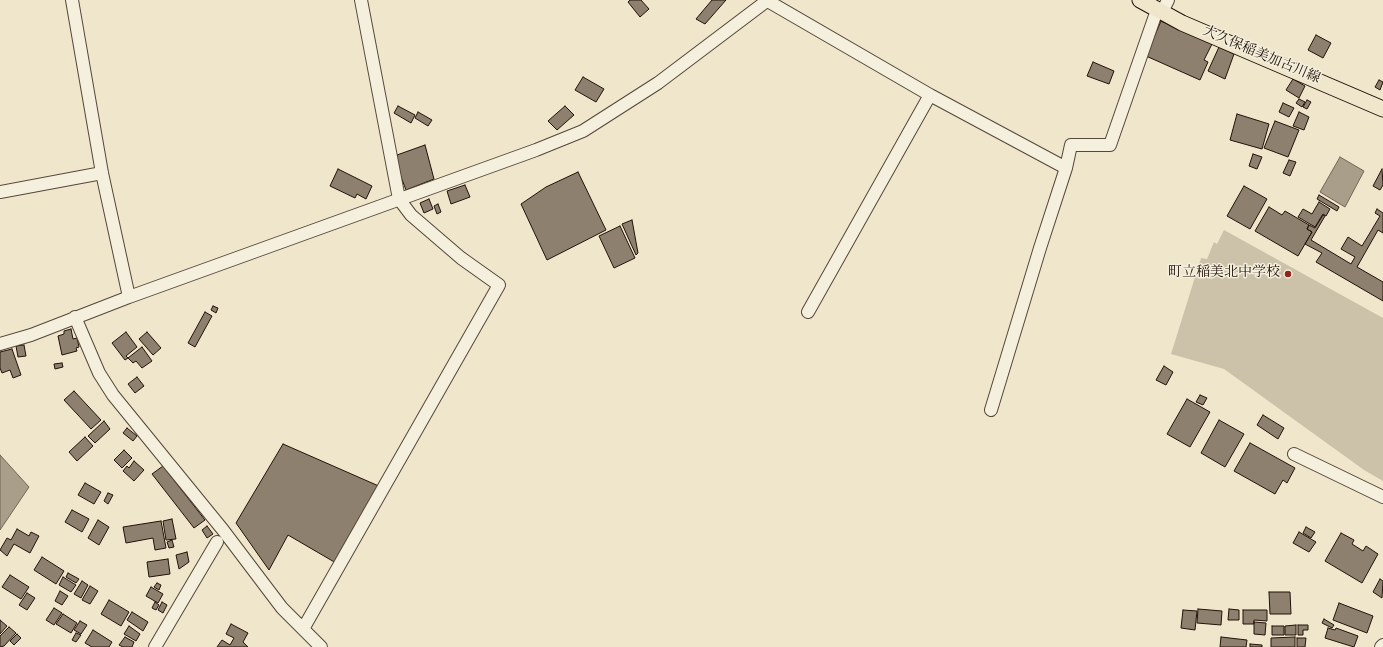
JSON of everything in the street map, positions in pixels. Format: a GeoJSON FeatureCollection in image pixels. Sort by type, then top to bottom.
{"type":"FeatureCollection","features":[{"type":"Feature","properties":{"kind":"main road","name":"大久保稲美加古川線"},"geometry":{"type":"LineString","coordinates":[[1140,0],[1162,7],[1383,109]]}},
{"type":"Feature","properties":{"kind":"street"},"geometry":{"type":"LineString","coordinates":[[72,0],[102,173],[128,297]]}},
{"type":"Feature","properties":{"kind":"street"},"geometry":{"type":"LineString","coordinates":[[303,629],[499,285],[461,258],[411,215],[399,199],[362,0]]}},
{"type":"Feature","properties":{"kind":"street"},"geometry":{"type":"LineString","coordinates":[[0,344],[31,335],[128,297],[536,150],[583,131],[658,83],[767,0],[930,95],[1066,168]]}},
{"type":"Feature","properties":{"kind":"street"},"geometry":{"type":"LineString","coordinates":[[991,410],[1066,168],[1071,145],[1110,145],[1162,7]]}},
{"type":"Feature","properties":{"kind":"street"},"geometry":{"type":"LineString","coordinates":[[808,312],[930,95]]}},
{"type":"Feature","properties":{"kind":"street"},"geometry":{"type":"LineString","coordinates":[[0,192],[102,173]]}},
{"type":"Feature","properties":{"kind":"street"},"geometry":{"type":"LineString","coordinates":[[75,317],[99,373],[113,395],[223,530],[282,608],[321,647]]}},
{"type":"Feature","properties":{"kind":"street"},"geometry":{"type":"LineString","coordinates":[[1294,454],[1383,497]]}},
{"type":"Feature","properties":{"kind":"street"},"geometry":{"type":"LineString","coordinates":[[155,647],[217,542]]}},
{"type":"Feature","properties":{"kind":"shaded area"},"geometry":{"type":"Polygon","coordinates":[[[1340,157],[1364,171],[1345,207],[1320,192],[1340,157]]]}},
{"type":"Feature","properties":{"kind":"shaded area","name":"町立稲美北中学校"},"geometry":{"type":"Polygon","coordinates":[[[1224,230],[1383,318],[1383,481],[1364,470],[1224,369],[1171,354],[1201,258],[1207,259],[1214,242],[1217,244],[1224,230]]]}},
{"type":"Feature","properties":{"kind":"shaded area"},"geometry":{"type":"Polygon","coordinates":[[[0,455],[29,487],[0,530],[0,455]]]}},
{"type":"Feature","properties":{"kind":"building"},"geometry":{"type":"Polygon","coordinates":[[[630,0],[641,0],[649,9],[640,17],[628,2],[630,0]]]}},
{"type":"Feature","properties":{"kind":"building"},"geometry":{"type":"Polygon","coordinates":[[[712,0],[726,0],[705,24],[696,19],[712,0]]]}},
{"type":"Feature","properties":{"kind":"building"},"geometry":{"type":"Polygon","coordinates":[[[1161,21],[1212,44],[1204,60],[1208,62],[1200,80],[1146,56],[1161,21]]]}},
{"type":"Feature","properties":{"kind":"building"},"geometry":{"type":"Polygon","coordinates":[[[1316,35],[1331,43],[1323,58],[1308,50],[1316,35]]]}},
{"type":"Feature","properties":{"kind":"building"},"geometry":{"type":"Polygon","coordinates":[[[1219,47],[1234,54],[1225,79],[1208,71],[1219,47]]]}},
{"type":"Feature","properties":{"kind":"building"},"geometry":{"type":"Polygon","coordinates":[[[1093,62],[1114,71],[1109,84],[1087,76],[1093,62]]]}},
{"type":"Feature","properties":{"kind":"building"},"geometry":{"type":"Polygon","coordinates":[[[583,77],[604,89],[596,102],[575,90],[583,77]]]}},
{"type":"Feature","properties":{"kind":"building"},"geometry":{"type":"Polygon","coordinates":[[[1293,79],[1305,86],[1299,98],[1286,90],[1293,79]]]}},
{"type":"Feature","properties":{"kind":"building"},"geometry":{"type":"Polygon","coordinates":[[[1379,80],[1383,82],[1380,90],[1375,87],[1379,80]]]}},
{"type":"Feature","properties":{"kind":"building"},"geometry":{"type":"Polygon","coordinates":[[[1299,99],[1305,102],[1302,107],[1296,103],[1299,99]]]}},
{"type":"Feature","properties":{"kind":"building"},"geometry":{"type":"Polygon","coordinates":[[[1307,100],[1311,102],[1307,109],[1303,107],[1307,100]]]}},
{"type":"Feature","properties":{"kind":"building"},"geometry":{"type":"Polygon","coordinates":[[[1283,103],[1294,108],[1289,117],[1279,112],[1283,103]]]}},
{"type":"Feature","properties":{"kind":"building"},"geometry":{"type":"Polygon","coordinates":[[[398,106],[415,115],[411,123],[394,113],[398,106]]]}},
{"type":"Feature","properties":{"kind":"building"},"geometry":{"type":"Polygon","coordinates":[[[565,106],[574,115],[557,130],[548,121],[565,106]]]}},
{"type":"Feature","properties":{"kind":"building"},"geometry":{"type":"Polygon","coordinates":[[[418,112],[432,120],[428,126],[415,118],[418,112]]]}},
{"type":"Feature","properties":{"kind":"building"},"geometry":{"type":"Polygon","coordinates":[[[1299,112],[1309,117],[1304,130],[1293,126],[1299,112]]]}},
{"type":"Feature","properties":{"kind":"building"},"geometry":{"type":"Polygon","coordinates":[[[1237,114],[1269,124],[1262,149],[1230,140],[1237,114]]]}},
{"type":"Feature","properties":{"kind":"building"},"geometry":{"type":"Polygon","coordinates":[[[1275,121],[1299,130],[1288,157],[1264,148],[1275,121]]]}},
{"type":"Feature","properties":{"kind":"building"},"geometry":{"type":"Polygon","coordinates":[[[425,145],[434,179],[406,190],[398,169],[397,155],[425,145]]]}},
{"type":"Feature","properties":{"kind":"building"},"geometry":{"type":"Polygon","coordinates":[[[1253,154],[1262,157],[1257,169],[1249,166],[1253,154]]]}},
{"type":"Feature","properties":{"kind":"building"},"geometry":{"type":"Polygon","coordinates":[[[1289,160],[1296,162],[1290,176],[1283,173],[1289,160]]]}},
{"type":"Feature","properties":{"kind":"building"},"geometry":{"type":"Polygon","coordinates":[[[338,169],[372,186],[366,199],[357,194],[355,198],[330,186],[338,169]]]}},
{"type":"Feature","properties":{"kind":"building"},"geometry":{"type":"Polygon","coordinates":[[[1382,169],[1383,185],[1380,190],[1373,186],[1382,169]]]}},
{"type":"Feature","properties":{"kind":"building"},"geometry":{"type":"Polygon","coordinates":[[[578,172],[606,230],[547,260],[521,204],[546,187],[578,172]]]}},
{"type":"Feature","properties":{"kind":"building"},"geometry":{"type":"Polygon","coordinates":[[[465,185],[470,197],[451,204],[447,191],[465,185]]]}},
{"type":"Feature","properties":{"kind":"building"},"geometry":{"type":"Polygon","coordinates":[[[1244,186],[1267,199],[1250,229],[1227,216],[1244,186]]]}},
{"type":"Feature","properties":{"kind":"building"},"geometry":{"type":"Polygon","coordinates":[[[1319,195],[1339,207],[1337,211],[1317,199],[1319,195]]]}},
{"type":"Feature","properties":{"kind":"building"},"geometry":{"type":"Polygon","coordinates":[[[429,199],[433,209],[424,213],[420,203],[429,199]]]}},
{"type":"Feature","properties":{"kind":"building"},"geometry":{"type":"Polygon","coordinates":[[[1319,202],[1330,209],[1326,216],[1323,214],[1315,227],[1298,217],[1303,209],[1312,214],[1319,202]]]}},
{"type":"Feature","properties":{"kind":"building"},"geometry":{"type":"Polygon","coordinates":[[[438,204],[441,212],[437,214],[434,206],[438,204]]]}},
{"type":"Feature","properties":{"kind":"building"},"geometry":{"type":"Polygon","coordinates":[[[1269,207],[1282,215],[1285,211],[1309,225],[1307,229],[1312,232],[1298,256],[1255,231],[1269,207]]]}},
{"type":"Feature","properties":{"kind":"building","name":"町立稲美北中学校"},"geometry":{"type":"Polygon","coordinates":[[[1377,209],[1383,213],[1383,233],[1378,230],[1357,267],[1383,282],[1383,301],[1316,262],[1322,253],[1305,244],[1312,232],[1307,229],[1309,225],[1315,228],[1323,215],[1325,216],[1311,240],[1351,264],[1355,257],[1341,249],[1348,237],[1362,246],[1380,216],[1375,213],[1377,209]]]}},
{"type":"Feature","properties":{"kind":"building"},"geometry":{"type":"Polygon","coordinates":[[[632,220],[638,253],[636,255],[622,224],[632,220]]]}},
{"type":"Feature","properties":{"kind":"building"},"geometry":{"type":"Polygon","coordinates":[[[620,226],[635,258],[614,268],[599,236],[620,226]]]}},
{"type":"Feature","properties":{"kind":"building"},"geometry":{"type":"Polygon","coordinates":[[[213,306],[218,308],[216,313],[211,310],[213,306]]]}},
{"type":"Feature","properties":{"kind":"building"},"geometry":{"type":"Polygon","coordinates":[[[205,312],[212,316],[195,347],[188,343],[205,312]]]}},
{"type":"Feature","properties":{"kind":"building"},"geometry":{"type":"Polygon","coordinates":[[[71,329],[73,339],[77,338],[79,347],[76,348],[77,351],[62,355],[58,336],[64,334],[64,331],[71,329]]]}},
{"type":"Feature","properties":{"kind":"building"},"geometry":{"type":"Polygon","coordinates":[[[126,332],[137,347],[126,356],[128,358],[125,360],[112,343],[126,332]]]}},
{"type":"Feature","properties":{"kind":"building"},"geometry":{"type":"Polygon","coordinates":[[[147,332],[161,348],[153,355],[139,339],[147,332]]]}},
{"type":"Feature","properties":{"kind":"building"},"geometry":{"type":"Polygon","coordinates":[[[24,345],[26,356],[18,357],[16,346],[24,345]]]}},
{"type":"Feature","properties":{"kind":"building"},"geometry":{"type":"Polygon","coordinates":[[[142,347],[152,361],[142,368],[136,361],[133,363],[128,358],[142,347]]]}},
{"type":"Feature","properties":{"kind":"building"},"geometry":{"type":"Polygon","coordinates":[[[12,349],[21,375],[13,378],[10,370],[2,373],[0,368],[0,352],[12,349]]]}},
{"type":"Feature","properties":{"kind":"building"},"geometry":{"type":"Polygon","coordinates":[[[62,363],[63,367],[55,369],[54,364],[62,363]]]}},
{"type":"Feature","properties":{"kind":"building"},"geometry":{"type":"Polygon","coordinates":[[[1164,366],[1173,372],[1166,385],[1156,380],[1164,366]]]}},
{"type":"Feature","properties":{"kind":"building"},"geometry":{"type":"Polygon","coordinates":[[[137,377],[144,386],[135,393],[128,384],[137,377]]]}},
{"type":"Feature","properties":{"kind":"building"},"geometry":{"type":"Polygon","coordinates":[[[74,391],[101,420],[91,429],[64,400],[74,391]]]}},
{"type":"Feature","properties":{"kind":"building"},"geometry":{"type":"Polygon","coordinates":[[[1200,395],[1207,398],[1203,405],[1196,402],[1200,395]]]}},
{"type":"Feature","properties":{"kind":"building"},"geometry":{"type":"Polygon","coordinates":[[[1187,399],[1210,412],[1190,447],[1167,434],[1187,399]]]}},
{"type":"Feature","properties":{"kind":"building"},"geometry":{"type":"Polygon","coordinates":[[[1263,415],[1284,428],[1278,439],[1257,425],[1263,415]]]}},
{"type":"Feature","properties":{"kind":"building"},"geometry":{"type":"Polygon","coordinates":[[[1219,420],[1244,434],[1225,467],[1201,453],[1219,420]]]}},
{"type":"Feature","properties":{"kind":"building"},"geometry":{"type":"Polygon","coordinates":[[[104,421],[110,429],[95,443],[88,436],[104,421]]]}},
{"type":"Feature","properties":{"kind":"building"},"geometry":{"type":"Polygon","coordinates":[[[127,428],[137,436],[133,441],[123,433],[127,428]]]}},
{"type":"Feature","properties":{"kind":"building"},"geometry":{"type":"Polygon","coordinates":[[[85,437],[93,446],[77,461],[69,452],[85,437]]]}},
{"type":"Feature","properties":{"kind":"building"},"geometry":{"type":"Polygon","coordinates":[[[1250,443],[1295,468],[1287,483],[1283,480],[1275,494],[1234,471],[1250,443]]]}},
{"type":"Feature","properties":{"kind":"building"},"geometry":{"type":"Polygon","coordinates":[[[283,444],[381,487],[336,563],[288,535],[269,570],[236,523],[283,444]]]}},
{"type":"Feature","properties":{"kind":"building"},"geometry":{"type":"Polygon","coordinates":[[[124,450],[132,458],[122,468],[114,460],[124,450]]]}},
{"type":"Feature","properties":{"kind":"building"},"geometry":{"type":"Polygon","coordinates":[[[134,461],[144,470],[134,481],[123,471],[127,466],[129,468],[134,461]]]}},
{"type":"Feature","properties":{"kind":"building"},"geometry":{"type":"Polygon","coordinates":[[[163,466],[205,520],[194,528],[152,474],[163,466]]]}},
{"type":"Feature","properties":{"kind":"building"},"geometry":{"type":"Polygon","coordinates":[[[85,483],[101,492],[94,504],[78,495],[85,483]]]}},
{"type":"Feature","properties":{"kind":"building"},"geometry":{"type":"Polygon","coordinates":[[[108,493],[113,495],[108,504],[104,501],[108,493]]]}},
{"type":"Feature","properties":{"kind":"building"},"geometry":{"type":"Polygon","coordinates":[[[72,510],[89,519],[82,532],[65,522],[72,510]]]}},
{"type":"Feature","properties":{"kind":"building"},"geometry":{"type":"Polygon","coordinates":[[[172,519],[176,539],[166,540],[163,521],[172,519]]]}},
{"type":"Feature","properties":{"kind":"building"},"geometry":{"type":"Polygon","coordinates":[[[98,520],[109,527],[99,545],[88,538],[98,520]]]}},
{"type":"Feature","properties":{"kind":"building"},"geometry":{"type":"Polygon","coordinates":[[[161,521],[166,548],[155,550],[153,538],[126,543],[123,527],[161,521]]]}},
{"type":"Feature","properties":{"kind":"building"},"geometry":{"type":"Polygon","coordinates":[[[207,526],[213,534],[207,538],[202,530],[207,526]]]}},
{"type":"Feature","properties":{"kind":"building"},"geometry":{"type":"Polygon","coordinates":[[[1306,527],[1315,532],[1311,538],[1303,533],[1306,527]]]}},
{"type":"Feature","properties":{"kind":"building"},"geometry":{"type":"Polygon","coordinates":[[[17,529],[29,536],[31,532],[39,536],[30,553],[14,544],[7,556],[0,550],[7,538],[11,540],[17,529]]]}},
{"type":"Feature","properties":{"kind":"building"},"geometry":{"type":"Polygon","coordinates":[[[1299,532],[1316,542],[1309,552],[1293,543],[1299,532]]]}},
{"type":"Feature","properties":{"kind":"building"},"geometry":{"type":"Polygon","coordinates":[[[1341,533],[1354,540],[1352,544],[1363,551],[1366,546],[1378,554],[1362,583],[1325,561],[1341,533]]]}},
{"type":"Feature","properties":{"kind":"building"},"geometry":{"type":"Polygon","coordinates":[[[172,540],[174,547],[169,548],[167,542],[172,540]]]}},
{"type":"Feature","properties":{"kind":"building"},"geometry":{"type":"Polygon","coordinates":[[[187,552],[189,562],[179,569],[176,555],[187,552]]]}},
{"type":"Feature","properties":{"kind":"building"},"geometry":{"type":"Polygon","coordinates":[[[42,557],[64,571],[56,584],[34,570],[42,557]]]}},
{"type":"Feature","properties":{"kind":"building"},"geometry":{"type":"Polygon","coordinates":[[[168,559],[170,574],[149,577],[147,562],[168,559]]]}},
{"type":"Feature","properties":{"kind":"building"},"geometry":{"type":"Polygon","coordinates":[[[68,573],[79,579],[76,583],[66,577],[68,573]]]}},
{"type":"Feature","properties":{"kind":"building"},"geometry":{"type":"Polygon","coordinates":[[[10,575],[29,587],[21,599],[2,587],[10,575]]]}},
{"type":"Feature","properties":{"kind":"building"},"geometry":{"type":"Polygon","coordinates":[[[63,577],[76,585],[71,592],[59,585],[63,577]]]}},
{"type":"Feature","properties":{"kind":"building"},"geometry":{"type":"Polygon","coordinates":[[[1380,579],[1383,581],[1382,598],[1373,592],[1380,579]]]}},
{"type":"Feature","properties":{"kind":"building"},"geometry":{"type":"Polygon","coordinates":[[[82,581],[88,585],[81,598],[74,594],[82,581]]]}},
{"type":"Feature","properties":{"kind":"building"},"geometry":{"type":"Polygon","coordinates":[[[157,583],[161,585],[159,590],[154,587],[157,583]]]}},
{"type":"Feature","properties":{"kind":"building"},"geometry":{"type":"Polygon","coordinates":[[[90,586],[98,591],[90,604],[82,600],[90,586]]]}},
{"type":"Feature","properties":{"kind":"building"},"geometry":{"type":"Polygon","coordinates":[[[151,587],[163,594],[158,603],[146,596],[151,587]]]}},
{"type":"Feature","properties":{"kind":"building"},"geometry":{"type":"Polygon","coordinates":[[[60,591],[68,596],[62,605],[55,601],[60,591]]]}},
{"type":"Feature","properties":{"kind":"building"},"geometry":{"type":"Polygon","coordinates":[[[1269,592],[1290,592],[1291,614],[1270,614],[1269,592]]]}},
{"type":"Feature","properties":{"kind":"building"},"geometry":{"type":"Polygon","coordinates":[[[27,593],[35,598],[27,610],[19,605],[27,593]]]}},
{"type":"Feature","properties":{"kind":"building"},"geometry":{"type":"Polygon","coordinates":[[[109,600],[129,612],[121,626],[101,614],[109,600]]]}},
{"type":"Feature","properties":{"kind":"building"},"geometry":{"type":"Polygon","coordinates":[[[155,602],[159,605],[156,610],[152,608],[155,602]]]}},
{"type":"Feature","properties":{"kind":"building"},"geometry":{"type":"Polygon","coordinates":[[[162,602],[167,605],[163,613],[158,610],[162,602]]]}},
{"type":"Feature","properties":{"kind":"building"},"geometry":{"type":"Polygon","coordinates":[[[1339,603],[1373,616],[1367,633],[1333,620],[1339,603]]]}},
{"type":"Feature","properties":{"kind":"building"},"geometry":{"type":"Polygon","coordinates":[[[54,608],[62,613],[54,625],[46,620],[54,608]]]}},
{"type":"Feature","properties":{"kind":"building"},"geometry":{"type":"Polygon","coordinates":[[[1198,609],[1222,611],[1221,625],[1197,623],[1198,609]]]}},
{"type":"Feature","properties":{"kind":"building"},"geometry":{"type":"Polygon","coordinates":[[[1229,609],[1239,610],[1239,620],[1228,620],[1229,609]]]}},
{"type":"Feature","properties":{"kind":"building"},"geometry":{"type":"Polygon","coordinates":[[[1183,610],[1197,611],[1195,630],[1181,628],[1183,610]]]}},
{"type":"Feature","properties":{"kind":"building"},"geometry":{"type":"Polygon","coordinates":[[[1243,610],[1267,610],[1267,621],[1254,620],[1254,624],[1243,624],[1243,610]]]}},
{"type":"Feature","properties":{"kind":"building"},"geometry":{"type":"Polygon","coordinates":[[[132,612],[148,622],[143,631],[127,620],[132,612]]]}},
{"type":"Feature","properties":{"kind":"building"},"geometry":{"type":"Polygon","coordinates":[[[63,614],[77,623],[71,633],[56,624],[63,614]]]}},
{"type":"Feature","properties":{"kind":"building"},"geometry":{"type":"Polygon","coordinates":[[[1324,619],[1334,625],[1332,628],[1322,623],[1324,619]]]}},
{"type":"Feature","properties":{"kind":"building"},"geometry":{"type":"Polygon","coordinates":[[[0,620],[7,626],[0,634],[0,620]]]}},
{"type":"Feature","properties":{"kind":"building"},"geometry":{"type":"Polygon","coordinates":[[[80,621],[87,625],[81,634],[74,630],[80,621]]]}},
{"type":"Feature","properties":{"kind":"building"},"geometry":{"type":"Polygon","coordinates":[[[1254,622],[1266,623],[1265,635],[1254,634],[1254,622]]]}},
{"type":"Feature","properties":{"kind":"building"},"geometry":{"type":"Polygon","coordinates":[[[231,624],[248,633],[243,642],[248,647],[217,647],[222,640],[230,645],[234,638],[226,634],[231,624]]]}},
{"type":"Feature","properties":{"kind":"building"},"geometry":{"type":"Polygon","coordinates":[[[1296,625],[1296,635],[1285,635],[1285,626],[1296,625]]]}},
{"type":"Feature","properties":{"kind":"building"},"geometry":{"type":"Polygon","coordinates":[[[1298,625],[1308,625],[1308,630],[1303,630],[1303,635],[1298,635],[1298,625]]]}},
{"type":"Feature","properties":{"kind":"building"},"geometry":{"type":"Polygon","coordinates":[[[129,626],[140,634],[136,641],[124,634],[129,626]]]}},
{"type":"Feature","properties":{"kind":"building"},"geometry":{"type":"Polygon","coordinates":[[[1272,626],[1284,626],[1284,635],[1272,635],[1272,626]]]}},
{"type":"Feature","properties":{"kind":"building"},"geometry":{"type":"Polygon","coordinates":[[[9,627],[16,633],[4,646],[0,647],[0,636],[9,627]]]}},
{"type":"Feature","properties":{"kind":"building"},"geometry":{"type":"Polygon","coordinates":[[[1328,628],[1335,630],[1336,628],[1358,636],[1354,647],[1325,638],[1328,628]]]}},
{"type":"Feature","properties":{"kind":"building"},"geometry":{"type":"Polygon","coordinates":[[[93,630],[112,642],[109,647],[92,647],[85,643],[93,630]]]}},
{"type":"Feature","properties":{"kind":"building"},"geometry":{"type":"Polygon","coordinates":[[[76,633],[81,635],[76,642],[72,640],[76,633]]]}},
{"type":"Feature","properties":{"kind":"building"},"geometry":{"type":"Polygon","coordinates":[[[17,634],[21,638],[14,645],[10,641],[17,634]]]}},
{"type":"Feature","properties":{"kind":"building"},"geometry":{"type":"Polygon","coordinates":[[[125,637],[134,642],[132,647],[123,647],[119,645],[125,637]]]}},
{"type":"Feature","properties":{"kind":"building"},"geometry":{"type":"Polygon","coordinates":[[[1221,637],[1247,640],[1246,647],[1220,647],[1221,637]]]}},
{"type":"Feature","properties":{"kind":"building"},"geometry":{"type":"Polygon","coordinates":[[[1295,637],[1295,647],[1271,647],[1271,638],[1295,637]]]}},
{"type":"Feature","properties":{"kind":"building"},"geometry":{"type":"Polygon","coordinates":[[[1297,638],[1306,638],[1305,647],[1297,647],[1297,638]]]}},
{"type":"Feature","properties":{"kind":"building"},"geometry":{"type":"Polygon","coordinates":[[[1250,644],[1262,645],[1262,647],[1250,647],[1250,644]]]}},
{"type":"Feature","properties":{"kind":"place","name":"町立稲美北中学校"},"geometry":{"type":"Point","coordinates":[1288,274]}}]}
